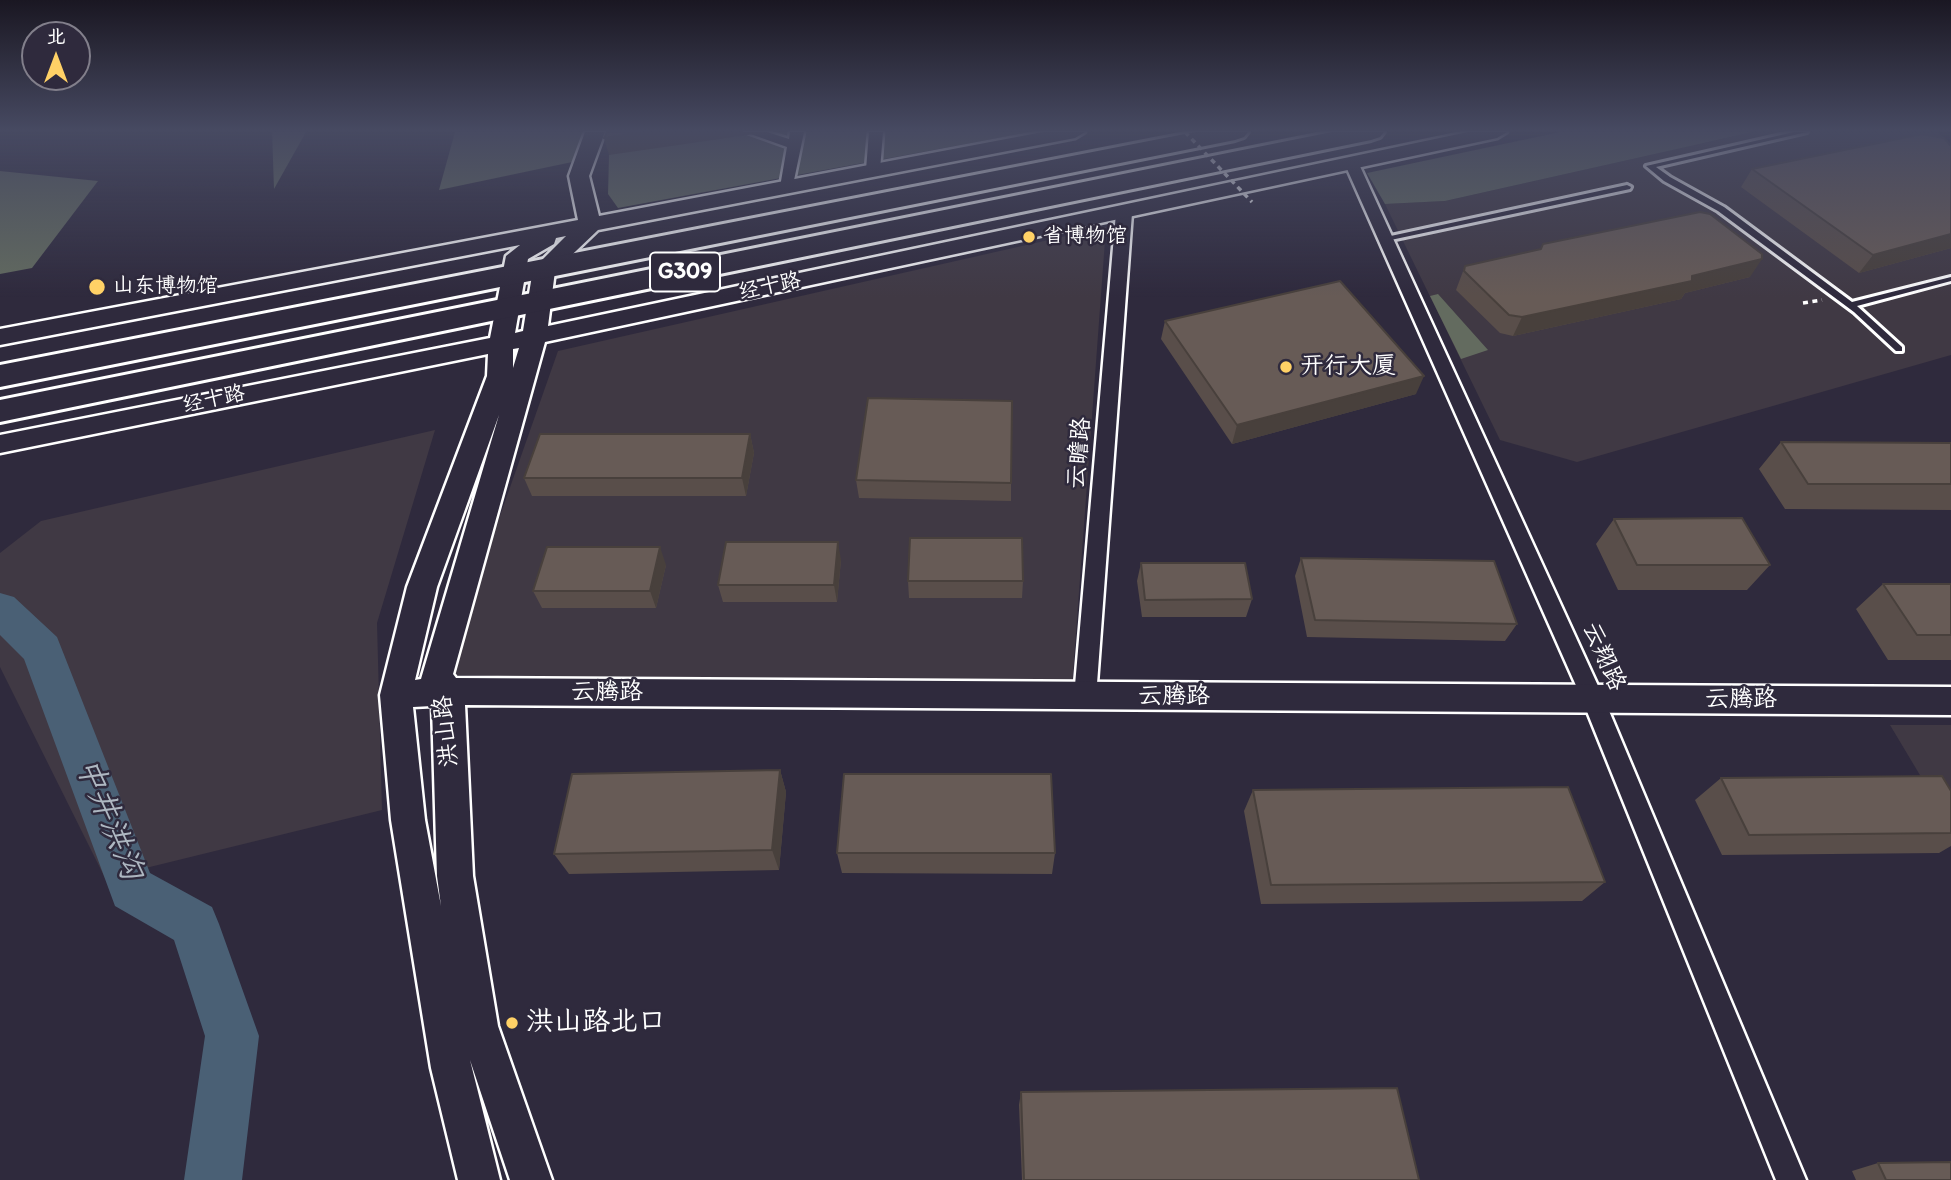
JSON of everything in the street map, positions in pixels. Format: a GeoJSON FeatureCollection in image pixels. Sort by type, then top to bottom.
{"type":"FeatureCollection","features":[{"type":"Feature","properties":{"kind":"highway","name":"G309"},"geometry":{"type":"LineString","coordinates":[[0,376],[957,187]]}},
{"type":"Feature","properties":{"kind":"highway","name":"经十路"},"geometry":{"type":"LineString","coordinates":[[0,411],[1101,187]]}},
{"type":"Feature","properties":{"kind":"main road"},"geometry":{"type":"LineString","coordinates":[[544,269],[576,228],[578,187]]}},
{"type":"Feature","properties":{"kind":"main road"},"geometry":{"type":"LineString","coordinates":[[0,337],[787,187]]}},
{"type":"Feature","properties":{"kind":"main road","name":"经十路"},"geometry":{"type":"LineString","coordinates":[[0,444],[534,337],[1240,187]]}},
{"type":"Feature","properties":{"kind":"main road","name":"洪山路"},"geometry":{"type":"LineString","coordinates":[[480,1180],[451,1068],[408,820],[396,695],[422,587],[500,376],[501,342],[517,256],[576,228]]}},
{"type":"Feature","properties":{"kind":"main road","name":"洪山路"},"geometry":{"type":"LineString","coordinates":[[531,1180],[478,1026],[455,876],[447,691],[436,677],[534,337],[544,269]]}},
{"type":"Feature","properties":{"kind":"main road","name":"云腾路"},"geometry":{"type":"LineString","coordinates":[[396,695],[447,691],[1951,701]]}},
{"type":"Feature","properties":{"kind":"street","name":"云翔路"},"geometry":{"type":"LineString","coordinates":[[1363,187],[1593,699],[1791,1180]]}},
{"type":"Feature","properties":{"kind":"street","name":"云瞻路"},"geometry":{"type":"LineString","coordinates":[[1085,697],[1124,213]]}},
{"type":"Feature","properties":{"kind":"lane"},"geometry":{"type":"LineString","coordinates":[[1386,239],[1627,187]]}},
{"type":"Feature","properties":{"kind":"lane"},"geometry":{"type":"LineString","coordinates":[[1682,187],[1721,209],[1850,304],[1899,349]]}},
{"type":"Feature","properties":{"kind":"lane"},"geometry":{"type":"LineString","coordinates":[[1850,304],[1951,279]]}},
{"type":"Feature","properties":{"kind":"path"},"geometry":{"type":"LineString","coordinates":[[1238,187],[1252,202]]}},
{"type":"Feature","properties":{"kind":"shaded area"},"geometry":{"type":"Polygon","coordinates":[[[0,187],[93,187],[32,268],[0,274],[0,187]]]}},
{"type":"Feature","properties":{"kind":"shaded area"},"geometry":{"type":"Polygon","coordinates":[[[608,187],[732,187],[618,208],[608,194],[608,187]]]}},
{"type":"Feature","properties":{"kind":"shaded area"},"geometry":{"type":"Polygon","coordinates":[[[1375,187],[1507,187],[1445,201],[1385,204],[1375,187]]]}},
{"type":"Feature","properties":{"kind":"shaded area"},"geometry":{"type":"Polygon","coordinates":[[[1507,187],[1951,187],[1951,355],[1577,462],[1500,440],[1385,204],[1445,201],[1507,187]]]}},
{"type":"Feature","properties":{"kind":"shaded area"},"geometry":{"type":"Polygon","coordinates":[[[1106,227],[1072,687],[444,675],[558,351],[1106,227]]]}},
{"type":"Feature","properties":{"kind":"shaded area"},"geometry":{"type":"Polygon","coordinates":[[[1438,294],[1488,350],[1461,359],[1430,296],[1438,294]]]}},
{"type":"Feature","properties":{"kind":"shaded area"},"geometry":{"type":"Polygon","coordinates":[[[435,430],[377,623],[382,810],[105,878],[0,667],[0,553],[41,521],[435,430]]]}},
{"type":"Feature","properties":{"kind":"shaded area"},"geometry":{"type":"Polygon","coordinates":[[[1890,725],[1951,725],[1951,827],[1890,725]]]}},
{"type":"Feature","properties":{"kind":"building"},"geometry":{"type":"Polygon","coordinates":[[[1777,187],[1951,187],[1951,234],[1873,255],[1777,187]]]}},
{"type":"Feature","properties":{"kind":"building"},"geometry":{"type":"Polygon","coordinates":[[[1700,212],[1710,214],[1762,254],[1762,259],[1692,276],[1692,281],[1522,317],[1509,315],[1464,271],[1465,266],[1541,249],[1543,244],[1700,212]]]}},
{"type":"Feature","properties":{"kind":"building","name":"开行大厦"},"geometry":{"type":"Polygon","coordinates":[[[1340,281],[1424,376],[1237,425],[1165,321],[1340,281]]]}},
{"type":"Feature","properties":{"kind":"building"},"geometry":{"type":"Polygon","coordinates":[[[868,398],[1012,401],[1011,483],[856,480],[868,398]]]}},
{"type":"Feature","properties":{"kind":"building"},"geometry":{"type":"Polygon","coordinates":[[[540,434],[750,434],[742,478],[524,478],[540,434]]]}},
{"type":"Feature","properties":{"kind":"building"},"geometry":{"type":"Polygon","coordinates":[[[1781,442],[1951,443],[1951,484],[1808,484],[1781,442]]]}},
{"type":"Feature","properties":{"kind":"building"},"geometry":{"type":"Polygon","coordinates":[[[1742,518],[1770,565],[1637,565],[1614,519],[1742,518]]]}},
{"type":"Feature","properties":{"kind":"building"},"geometry":{"type":"Polygon","coordinates":[[[910,538],[1022,538],[1023,581],[908,581],[910,538]]]}},
{"type":"Feature","properties":{"kind":"building"},"geometry":{"type":"Polygon","coordinates":[[[726,542],[838,542],[834,585],[718,585],[726,542]]]}},
{"type":"Feature","properties":{"kind":"building"},"geometry":{"type":"Polygon","coordinates":[[[547,547],[660,547],[650,591],[533,591],[547,547]]]}},
{"type":"Feature","properties":{"kind":"building"},"geometry":{"type":"Polygon","coordinates":[[[1301,558],[1494,561],[1517,624],[1315,620],[1301,558]]]}},
{"type":"Feature","properties":{"kind":"building"},"geometry":{"type":"Polygon","coordinates":[[[1141,563],[1245,563],[1252,599],[1145,600],[1141,563]]]}},
{"type":"Feature","properties":{"kind":"building"},"geometry":{"type":"Polygon","coordinates":[[[1883,584],[1951,584],[1951,635],[1917,635],[1883,584]]]}},
{"type":"Feature","properties":{"kind":"building"},"geometry":{"type":"Polygon","coordinates":[[[780,770],[772,850],[554,854],[572,774],[780,770]]]}},
{"type":"Feature","properties":{"kind":"building"},"geometry":{"type":"Polygon","coordinates":[[[844,774],[1051,774],[1055,853],[837,853],[844,774]]]}},
{"type":"Feature","properties":{"kind":"building"},"geometry":{"type":"Polygon","coordinates":[[[1942,776],[1951,791],[1951,833],[1749,835],[1721,778],[1942,776]]]}},
{"type":"Feature","properties":{"kind":"building"},"geometry":{"type":"Polygon","coordinates":[[[1568,787],[1605,882],[1271,885],[1253,790],[1568,787]]]}},
{"type":"Feature","properties":{"kind":"building"},"geometry":{"type":"Polygon","coordinates":[[[1397,1088],[1419,1180],[1024,1180],[1021,1092],[1397,1088]]]}},
{"type":"Feature","properties":{"kind":"building"},"geometry":{"type":"Polygon","coordinates":[[[1951,1162],[1951,1180],[1886,1180],[1878,1163],[1951,1162]]]}},
{"type":"Feature","properties":{"kind":"waterway","name":"中井洪沟"},"geometry":{"type":"LineString","coordinates":[[0,609],[42,649],[132,889],[194,924],[232,1036],[213,1180]]}},
{"type":"Feature","properties":{"kind":"place","name":"省博物馆"},"geometry":{"type":"Point","coordinates":[1029,237]}},
{"type":"Feature","properties":{"kind":"place","name":"山东博物馆"},"geometry":{"type":"Point","coordinates":[97,287]}},
{"type":"Feature","properties":{"kind":"place","name":"开行大厦"},"geometry":{"type":"Point","coordinates":[1286,367]}},
{"type":"Feature","properties":{"kind":"place","name":"洪山路北口"},"geometry":{"type":"Point","coordinates":[512,1023]}}]}
